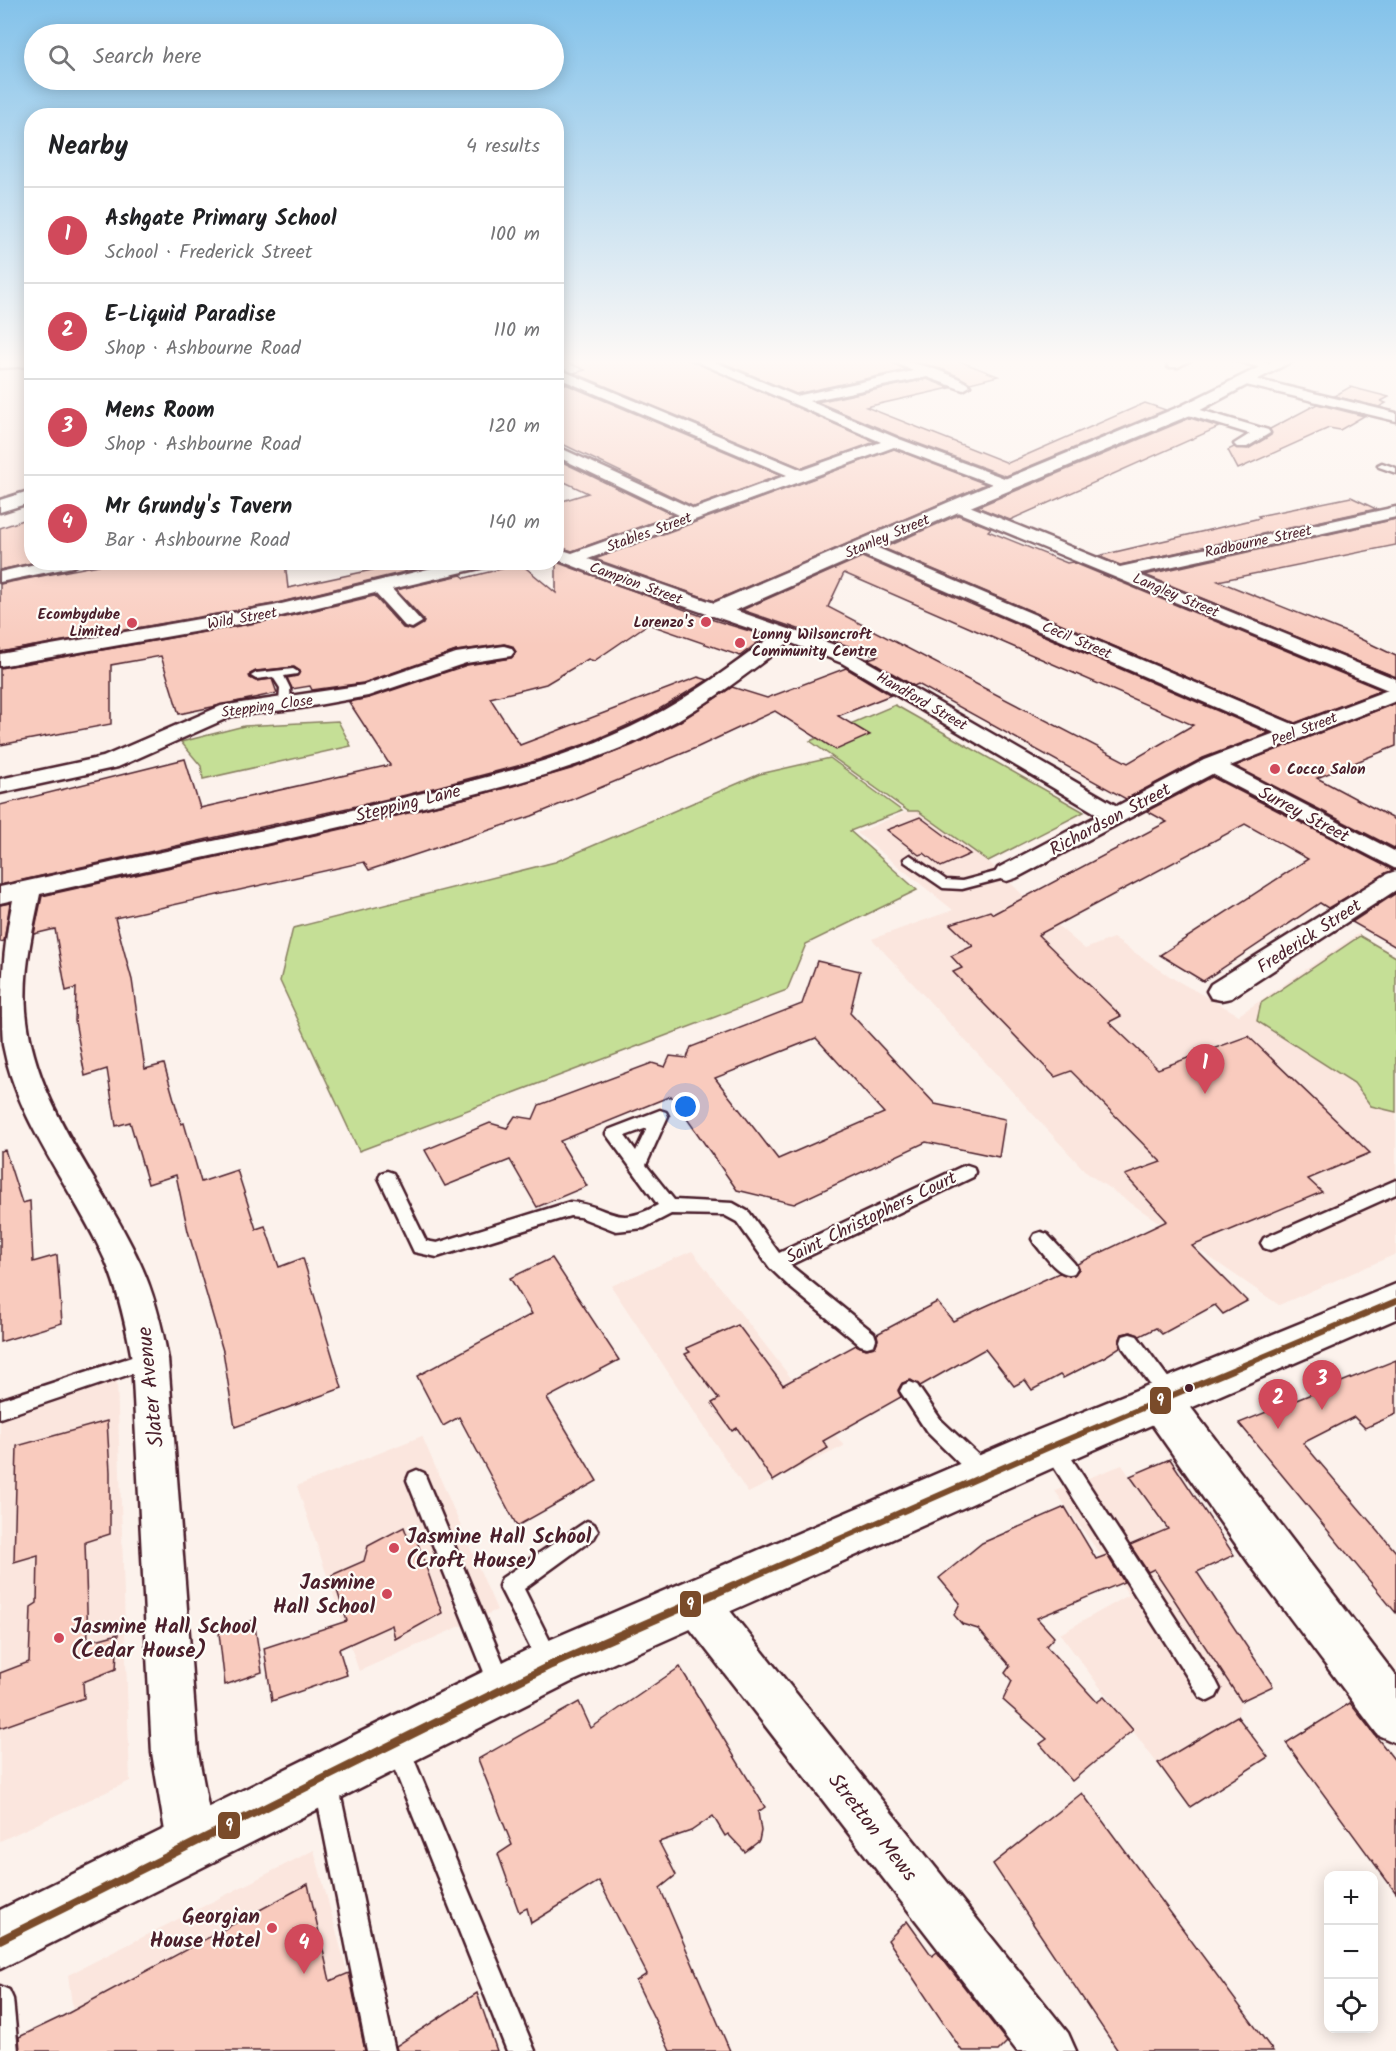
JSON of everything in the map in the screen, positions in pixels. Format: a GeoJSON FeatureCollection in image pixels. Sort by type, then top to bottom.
{"type":"FeatureCollection","features":[{"type":"Feature","properties":{"kind":"street"},"geometry":{"type":"LineString","coordinates":[[566,455],[695,516]]}},
{"type":"Feature","properties":{"kind":"street"},"geometry":{"type":"LineString","coordinates":[[752,455],[802,476]]}},
{"type":"Feature","properties":{"kind":"street","name":"Stables Street"},"geometry":{"type":"LineString","coordinates":[[565,556],[695,516],[860,455]]}},
{"type":"Feature","properties":{"kind":"street"},"geometry":{"type":"LineString","coordinates":[[928,455],[1009,485]]}},
{"type":"Feature","properties":{"kind":"street","name":"Stanley Street"},"geometry":{"type":"LineString","coordinates":[[716,611],[860,547],[1081,455]]}},
{"type":"Feature","properties":{"kind":"street"},"geometry":{"type":"LineString","coordinates":[[0,506],[24,498]]}},
{"type":"Feature","properties":{"kind":"street","name":"Langley Street"},"geometry":{"type":"LineString","coordinates":[[956,506],[1396,686]]}},
{"type":"Feature","properties":{"kind":"street","name":"Radbourne Street"},"geometry":{"type":"LineString","coordinates":[[1120,572],[1396,512]]}},
{"type":"Feature","properties":{"kind":"street","name":"Cecil Street"},"geometry":{"type":"LineString","coordinates":[[860,547],[1294,733]]}},
{"type":"Feature","properties":{"kind":"street","name":"Campion Street"},"geometry":{"type":"LineString","coordinates":[[565,556],[716,611]]}},
{"type":"Feature","properties":{"kind":"street"},"geometry":{"type":"LineString","coordinates":[[0,577],[34,570]]}},
{"type":"Feature","properties":{"kind":"street","name":"Wild Street"},"geometry":{"type":"LineString","coordinates":[[0,660],[273,612],[449,570]]}},
{"type":"Feature","properties":{"kind":"street"},"geometry":{"type":"LineString","coordinates":[[380,587],[412,622]]}},
{"type":"Feature","properties":{"kind":"street","name":"Handford Street"},"geometry":{"type":"LineString","coordinates":[[716,611],[849,659],[1118,816]]}},
{"type":"Feature","properties":{"kind":"street","name":"Stepping Lane"},"geometry":{"type":"LineString","coordinates":[[14,891],[349,818],[461,791],[577,755],[635,734],[672,714],[714,688],[786,635]]}},
{"type":"Feature","properties":{"kind":"street","name":"Stepping Close"},"geometry":{"type":"LineString","coordinates":[[0,786],[110,762],[221,712],[368,690],[463,657],[504,652]]}},
{"type":"Feature","properties":{"kind":"street","name":"Peel Street"},"geometry":{"type":"LineString","coordinates":[[1212,765],[1396,694]]}},
{"type":"Feature","properties":{"kind":"street","name":"Richardson Street"},"geometry":{"type":"LineString","coordinates":[[1007,873],[1212,765]]}},
{"type":"Feature","properties":{"kind":"street","name":"Surrey Street"},"geometry":{"type":"LineString","coordinates":[[1212,765],[1396,862]]}},
{"type":"Feature","properties":{"kind":"street","name":"Frederick Street"},"geometry":{"type":"LineString","coordinates":[[1221,991],[1396,879]]}},
{"type":"Feature","properties":{"kind":"street","name":"Slater Avenue"},"geometry":{"type":"LineString","coordinates":[[14,891],[15,950],[12,1013],[22,1068],[55,1142],[118,1251],[143,1320],[150,1359],[175,1753],[191,1843]]}},
{"type":"Feature","properties":{"kind":"street"},"geometry":{"type":"LineString","coordinates":[[0,1940],[551,1665],[1053,1446],[1166,1400],[1396,1300]]}},
{"type":"Feature","properties":{"kind":"street"},"geometry":{"type":"LineString","coordinates":[[1166,1400],[1266,1547],[1396,1717]]}},
{"type":"Feature","properties":{"kind":"street","name":"Stretton Mews"},"geometry":{"type":"LineString","coordinates":[[696,1602],[1050,2051]]}},
{"type":"Feature","properties":{"kind":"lane"},"geometry":{"type":"LineString","coordinates":[[1382,465],[1396,471]]}},
{"type":"Feature","properties":{"kind":"lane"},"geometry":{"type":"LineString","coordinates":[[256,676],[293,672]]}},
{"type":"Feature","properties":{"kind":"lane"},"geometry":{"type":"LineString","coordinates":[[276,674],[285,684],[288,694],[285,704]]}},
{"type":"Feature","properties":{"kind":"lane"},"geometry":{"type":"LineString","coordinates":[[910,859],[943,884],[962,885],[1007,873]]}},
{"type":"Feature","properties":{"kind":"lane"},"geometry":{"type":"LineString","coordinates":[[638,1165],[669,1207]]}},
{"type":"Feature","properties":{"kind":"lane","name":"Saint Christophers Court"},"geometry":{"type":"LineString","coordinates":[[776,1263],[967,1172]]}},
{"type":"Feature","properties":{"kind":"lane","name":"Saint Christophers Court"},"geometry":{"type":"LineString","coordinates":[[387,1178],[420,1247],[437,1250],[570,1209],[582,1210],[616,1224],[644,1221],[669,1207],[728,1208],[744,1217],[776,1263],[867,1339]]}},
{"type":"Feature","properties":{"kind":"lane"},"geometry":{"type":"LineString","coordinates":[[1270,1243],[1396,1187]]}},
{"type":"Feature","properties":{"kind":"lane"},"geometry":{"type":"LineString","coordinates":[[1041,1239],[1068,1268]]}},
{"type":"Feature","properties":{"kind":"lane"},"geometry":{"type":"LineString","coordinates":[[1130,1341],[1166,1400]]}},
{"type":"Feature","properties":{"kind":"lane"},"geometry":{"type":"LineString","coordinates":[[0,1409],[150,1359]]}},
{"type":"Feature","properties":{"kind":"lane"},"geometry":{"type":"LineString","coordinates":[[910,1391],[934,1426],[985,1476]]}},
{"type":"Feature","properties":{"kind":"lane"},"geometry":{"type":"LineString","coordinates":[[1053,1446],[1208,1689]]}},
{"type":"Feature","properties":{"kind":"lane"},"geometry":{"type":"LineString","coordinates":[[417,1480],[502,1690]]}},
{"type":"Feature","properties":{"kind":"lane"},"geometry":{"type":"LineString","coordinates":[[551,1665],[510,1586],[587,1531]]}},
{"type":"Feature","properties":{"kind":"lane"},"geometry":{"type":"LineString","coordinates":[[396,1742],[521,2051]]}},
{"type":"Feature","properties":{"kind":"lane"},"geometry":{"type":"LineString","coordinates":[[325,1777],[381,2051]]}},
{"type":"Feature","properties":{"kind":"lane"},"geometry":{"type":"LineString","coordinates":[[0,1999],[4,2051]]}},
{"type":"Feature","properties":{"kind":"shaded area"},"geometry":{"type":"Polygon","coordinates":[[[0,455],[24,455],[24,492],[0,500],[0,455]]]}},
{"type":"Feature","properties":{"kind":"shaded area"},"geometry":{"type":"Polygon","coordinates":[[[918,810],[988,861],[1029,901],[1085,949],[1113,938],[1174,979],[1239,1015],[1358,934],[1396,956],[1396,1254],[1279,1305],[1087,1173],[872,939],[953,910],[857,833],[908,811],[918,810]]]}},
{"type":"Feature","properties":{"kind":"shaded area"},"geometry":{"type":"Polygon","coordinates":[[[692,1251],[844,1446],[748,1493],[611,1286],[692,1251]]]}},
{"type":"Feature","properties":{"kind":"shaded area"},"geometry":{"type":"Polygon","coordinates":[[[117,1379],[130,1781],[0,1841],[0,1419],[117,1379]]]}},
{"type":"Feature","properties":{"kind":"shaded area","name":"Jasmine Hall School (Croft House)"},"geometry":{"type":"Polygon","coordinates":[[[422,1436],[497,1610],[359,1671],[297,1486],[422,1436]]]}},
{"type":"Feature","properties":{"kind":"shaded area"},"geometry":{"type":"Polygon","coordinates":[[[1122,1465],[1273,1686],[1241,1701],[1237,1716],[1268,1757],[1190,1807],[1060,1634],[1129,1595],[1055,1491],[1122,1465]]]}},
{"type":"Feature","properties":{"kind":"shaded area","name":"Georgian House Hotel"},"geometry":{"type":"Polygon","coordinates":[[[314,1850],[369,2051],[72,2051],[73,2011],[68,1975],[314,1850]]]}},
{"type":"Feature","properties":{"kind":"green space"},"geometry":{"type":"Polygon","coordinates":[[[895,705],[1084,812],[988,861],[918,811],[908,811],[810,741],[895,705]]]}},
{"type":"Feature","properties":{"kind":"green space"},"geometry":{"type":"Polygon","coordinates":[[[338,721],[351,746],[203,779],[201,766],[181,742],[244,726],[338,721]]]}},
{"type":"Feature","properties":{"kind":"green space"},"geometry":{"type":"Polygon","coordinates":[[[830,758],[902,811],[850,831],[917,890],[806,944],[787,990],[359,1151],[280,981],[293,928],[555,862],[760,774],[830,758]]]}},
{"type":"Feature","properties":{"kind":"green space"},"geometry":{"type":"Polygon","coordinates":[[[1360,936],[1396,957],[1396,1112],[1371,1106],[1354,1083],[1257,1021],[1261,1003],[1360,936]]]}},
{"type":"Feature","properties":{"kind":"building"},"geometry":{"type":"Polygon","coordinates":[[[585,455],[733,455],[781,475],[694,507],[585,455]]]}},
{"type":"Feature","properties":{"kind":"building"},"geometry":{"type":"Polygon","coordinates":[[[770,455],[839,455],[802,468],[770,455]]]}},
{"type":"Feature","properties":{"kind":"building"},"geometry":{"type":"Polygon","coordinates":[[[878,455],[909,455],[986,484],[714,601],[595,559],[878,455]]]}},
{"type":"Feature","properties":{"kind":"building"},"geometry":{"type":"Polygon","coordinates":[[[948,455],[987,455],[1008,463],[1027,455],[1058,455],[1006,476],[948,455]]]}},
{"type":"Feature","properties":{"kind":"building"},"geometry":{"type":"Polygon","coordinates":[[[1102,455],[1157,455],[1010,520],[977,507],[1102,455]]]}},
{"type":"Feature","properties":{"kind":"building"},"geometry":{"type":"Polygon","coordinates":[[[1230,455],[1270,455],[1238,469],[1230,455]]]}},
{"type":"Feature","properties":{"kind":"building"},"geometry":{"type":"Polygon","coordinates":[[[564,463],[673,515],[572,551],[564,548],[564,500],[588,493],[564,482],[564,463]]]}},
{"type":"Feature","properties":{"kind":"building"},"geometry":{"type":"Polygon","coordinates":[[[1351,497],[1376,509],[1120,565],[1098,556],[1260,518],[1258,516],[1351,497]]]}},
{"type":"Feature","properties":{"kind":"building"},"geometry":{"type":"Polygon","coordinates":[[[958,515],[991,528],[988,531],[1067,563],[1072,562],[1382,690],[1295,723],[883,548],[958,515]]]}},
{"type":"Feature","properties":{"kind":"building"},"geometry":{"type":"Polygon","coordinates":[[[1396,519],[1396,545],[1218,581],[1348,633],[1396,656],[1396,677],[1145,575],[1396,519]]]}},
{"type":"Feature","properties":{"kind":"building"},"geometry":{"type":"Polygon","coordinates":[[[24,520],[24,565],[0,570],[0,528],[24,520]]]}},
{"type":"Feature","properties":{"kind":"building"},"geometry":{"type":"Polygon","coordinates":[[[862,557],[1269,733],[1203,758],[1126,799],[918,684],[914,686],[868,659],[878,656],[742,610],[862,557]],[[844,573],[828,607],[1128,763],[1193,725],[844,573]]]}},
{"type":"Feature","properties":{"kind":"building"},"geometry":{"type":"Polygon","coordinates":[[[564,565],[707,618],[766,636],[740,656],[648,624],[594,661],[588,659],[546,684],[490,698],[520,745],[698,677],[708,680],[646,717],[588,743],[529,763],[406,795],[0,885],[0,805],[185,759],[200,808],[390,765],[349,702],[369,698],[467,665],[511,658],[516,652],[512,646],[504,644],[456,651],[363,683],[312,690],[310,686],[292,689],[287,678],[297,676],[300,671],[294,667],[256,671],[250,674],[250,678],[256,681],[272,679],[277,693],[179,714],[161,656],[111,665],[111,724],[0,745],[0,668],[273,620],[374,596],[403,628],[413,630],[423,624],[424,620],[396,590],[461,575],[465,578],[497,570],[528,570],[556,593],[556,570],[564,570],[564,565]]]}},
{"type":"Feature","properties":{"kind":"building"},"geometry":{"type":"Polygon","coordinates":[[[73,570],[286,570],[288,588],[372,570],[412,570],[273,604],[0,652],[0,584],[73,570]]]}},
{"type":"Feature","properties":{"kind":"building"},"geometry":{"type":"Polygon","coordinates":[[[846,668],[891,695],[838,716],[870,735],[836,750],[775,711],[698,747],[532,816],[369,870],[364,862],[115,918],[132,980],[145,1069],[164,1064],[201,1182],[237,1170],[256,1229],[265,1226],[279,1267],[303,1258],[342,1388],[235,1427],[223,1351],[188,1231],[176,1175],[148,1184],[130,1122],[116,1126],[107,1069],[85,1076],[75,1021],[76,988],[66,991],[55,929],[34,934],[42,896],[373,822],[513,786],[574,768],[633,745],[679,722],[732,687],[767,698],[846,668]]]}},
{"type":"Feature","properties":{"kind":"building"},"geometry":{"type":"Polygon","coordinates":[[[1396,703],[1396,746],[1317,778],[1396,820],[1396,849],[1235,766],[1396,703]]]}},
{"type":"Feature","properties":{"kind":"building"},"geometry":{"type":"Polygon","coordinates":[[[1212,777],[1393,870],[1328,908],[1320,903],[1203,981],[1160,955],[1308,859],[1245,824],[1038,935],[1121,1016],[1109,1022],[1158,1069],[1248,1036],[1370,1153],[1308,1179],[1322,1192],[1192,1246],[1247,1301],[1223,1314],[1215,1305],[1162,1334],[1156,1328],[1140,1336],[1131,1332],[1122,1334],[1119,1341],[1120,1347],[1106,1356],[1063,1378],[1060,1375],[1032,1390],[1025,1380],[1014,1386],[985,1349],[920,1386],[911,1380],[902,1383],[898,1390],[901,1397],[823,1441],[828,1448],[773,1481],[737,1428],[732,1431],[712,1403],[719,1399],[685,1354],[690,1352],[686,1348],[738,1325],[783,1385],[856,1345],[866,1349],[875,1347],[878,1340],[877,1334],[937,1302],[953,1321],[1059,1273],[1074,1275],[1079,1269],[1077,1264],[1167,1221],[1125,1175],[1161,1162],[1071,1071],[1055,1077],[953,972],[962,968],[951,956],[973,946],[950,924],[990,911],[993,914],[1167,822],[1147,811],[1212,777]]]}},
{"type":"Feature","properties":{"kind":"building"},"geometry":{"type":"Polygon","coordinates":[[[920,817],[970,854],[941,867],[924,853],[919,855],[887,830],[920,817]]]}},
{"type":"Feature","properties":{"kind":"building"},"geometry":{"type":"Polygon","coordinates":[[[1396,893],[1396,947],[1352,922],[1396,893]]]}},
{"type":"Feature","properties":{"kind":"building"},"geometry":{"type":"Polygon","coordinates":[[[10,903],[4,941],[0,942],[0,905],[10,903]]]}},
{"type":"Feature","properties":{"kind":"building"},"geometry":{"type":"Polygon","coordinates":[[[817,961],[860,971],[850,1013],[935,1104],[1005,1119],[999,1157],[926,1142],[794,1204],[737,1190],[671,1096],[560,1141],[587,1186],[537,1207],[510,1160],[445,1186],[425,1150],[490,1123],[507,1128],[515,1116],[533,1119],[539,1105],[652,1063],[665,1067],[670,1056],[687,1058],[691,1047],[802,1004],[817,961]],[[816,1038],[715,1078],[778,1159],[884,1113],[816,1038]]]}},
{"type":"Feature","properties":{"kind":"building"},"geometry":{"type":"Polygon","coordinates":[[[5,1150],[22,1203],[30,1201],[33,1262],[57,1255],[62,1323],[0,1342],[0,1151],[5,1150]]]}},
{"type":"Feature","properties":{"kind":"building"},"geometry":{"type":"Polygon","coordinates":[[[552,1258],[619,1360],[547,1398],[597,1481],[517,1526],[459,1417],[443,1426],[417,1376],[532,1314],[510,1278],[552,1258]]]}},
{"type":"Feature","properties":{"kind":"building"},"geometry":{"type":"Polygon","coordinates":[[[1396,1360],[1396,1414],[1365,1428],[1354,1417],[1303,1443],[1396,1552],[1396,1613],[1239,1423],[1396,1360]]]}},
{"type":"Feature","properties":{"kind":"building"},"geometry":{"type":"Polygon","coordinates":[[[107,1421],[110,1534],[85,1542],[88,1642],[118,1634],[116,1669],[83,1682],[84,1698],[0,1728],[0,1673],[29,1662],[31,1607],[37,1603],[38,1555],[14,1562],[17,1446],[107,1421]]]}},
{"type":"Feature","properties":{"kind":"building"},"geometry":{"type":"Polygon","coordinates":[[[1170,1459],[1234,1555],[1197,1572],[1273,1686],[1241,1701],[1154,1569],[1148,1572],[1130,1545],[1168,1529],[1130,1476],[1170,1459]]]}},
{"type":"Feature","properties":{"kind":"building"},"geometry":{"type":"Polygon","coordinates":[[[1065,1507],[1096,1559],[1107,1555],[1124,1582],[1037,1618],[1054,1637],[1046,1646],[1097,1702],[1104,1697],[1133,1730],[1072,1781],[1040,1744],[1047,1739],[1003,1700],[1012,1681],[1005,1673],[1010,1666],[978,1629],[962,1624],[954,1615],[960,1603],[939,1578],[982,1543],[1065,1507]]]}},
{"type":"Feature","properties":{"kind":"building","name":"Jasmine Hall School"},"geometry":{"type":"Polygon","coordinates":[[[404,1527],[408,1538],[415,1535],[442,1613],[395,1639],[392,1625],[339,1649],[347,1675],[272,1701],[264,1648],[347,1621],[332,1575],[364,1561],[368,1546],[404,1527]]]}},
{"type":"Feature","properties":{"kind":"building"},"geometry":{"type":"Polygon","coordinates":[[[254,1620],[262,1672],[225,1685],[219,1633],[254,1620]]]}},
{"type":"Feature","properties":{"kind":"building"},"geometry":{"type":"Polygon","coordinates":[[[680,1667],[765,1807],[758,1812],[761,1831],[759,1841],[745,1852],[728,1834],[725,1836],[713,1816],[691,1831],[659,1842],[676,1875],[660,1888],[730,2051],[670,2051],[636,1981],[647,1974],[599,1881],[531,1923],[527,1908],[519,1912],[498,1854],[512,1845],[478,1759],[579,1702],[591,1728],[680,1667]]]}},
{"type":"Feature","properties":{"kind":"building"},"geometry":{"type":"Polygon","coordinates":[[[1350,1703],[1396,1762],[1396,1893],[1286,1743],[1350,1703]]]}},
{"type":"Feature","properties":{"kind":"building"},"geometry":{"type":"Polygon","coordinates":[[[1237,1716],[1268,1757],[1190,1807],[1158,1763],[1237,1716]]]}},
{"type":"Feature","properties":{"kind":"building"},"geometry":{"type":"Polygon","coordinates":[[[1082,1793],[1273,2051],[1118,2051],[993,1864],[1082,1793]]]}},
{"type":"Feature","properties":{"kind":"building","name":"Georgian House Hotel"},"geometry":{"type":"Polygon","coordinates":[[[308,1884],[330,1981],[349,1973],[365,2051],[20,2051],[19,2037],[63,2016],[308,1884]]]}},
{"type":"Feature","properties":{"kind":"building"},"geometry":{"type":"Polygon","coordinates":[[[907,1921],[932,1956],[937,1952],[1007,2042],[998,2051],[962,2051],[888,1940],[907,1921]]]}},
{"type":"Feature","properties":{"kind":"building"},"geometry":{"type":"Polygon","coordinates":[[[477,1993],[497,2051],[397,2051],[396,2046],[477,1993]]]}},
{"type":"Feature","properties":{"kind":"transit line","name":"9"},"geometry":{"type":"LineString","coordinates":[[0,1940],[551,1665],[1052,1446],[1396,1301]]}},
{"type":"Feature","properties":{"kind":"place","name":"Lorenzo's"},"geometry":{"type":"Point","coordinates":[706,622]}},
{"type":"Feature","properties":{"kind":"place","name":"Ecombydube Limited"},"geometry":{"type":"Point","coordinates":[132,623]}},
{"type":"Feature","properties":{"kind":"place","name":"Lonny Wilsoncroft Community Centre"},"geometry":{"type":"Point","coordinates":[740,643]}},
{"type":"Feature","properties":{"kind":"place","name":"Cocco Salon"},"geometry":{"type":"Point","coordinates":[1275,769]}},
{"type":"Feature","properties":{"kind":"place","name":"Ashgate Primary School"},"geometry":{"type":"Point","coordinates":[1205,1094]}},
{"type":"Feature","properties":{"kind":"place","name":"Mens Room"},"geometry":{"type":"Point","coordinates":[1322,1410]}},
{"type":"Feature","properties":{"kind":"place","name":"E-Liquid Paradise"},"geometry":{"type":"Point","coordinates":[1278,1429]}},
{"type":"Feature","properties":{"kind":"place","name":"Jasmine Hall School (Croft House)"},"geometry":{"type":"Point","coordinates":[394,1548]}},
{"type":"Feature","properties":{"kind":"place","name":"Jasmine Hall School"},"geometry":{"type":"Point","coordinates":[387,1594]}},
{"type":"Feature","properties":{"kind":"place","name":"Jasmine Hall School (Cedar House)"},"geometry":{"type":"Point","coordinates":[59,1638]}},
{"type":"Feature","properties":{"kind":"place","name":"Georgian House Hotel"},"geometry":{"type":"Point","coordinates":[272,1928]}},
{"type":"Feature","properties":{"kind":"place","name":"Mr Grundy's Tavern"},"geometry":{"type":"Point","coordinates":[304,1974]}}]}
